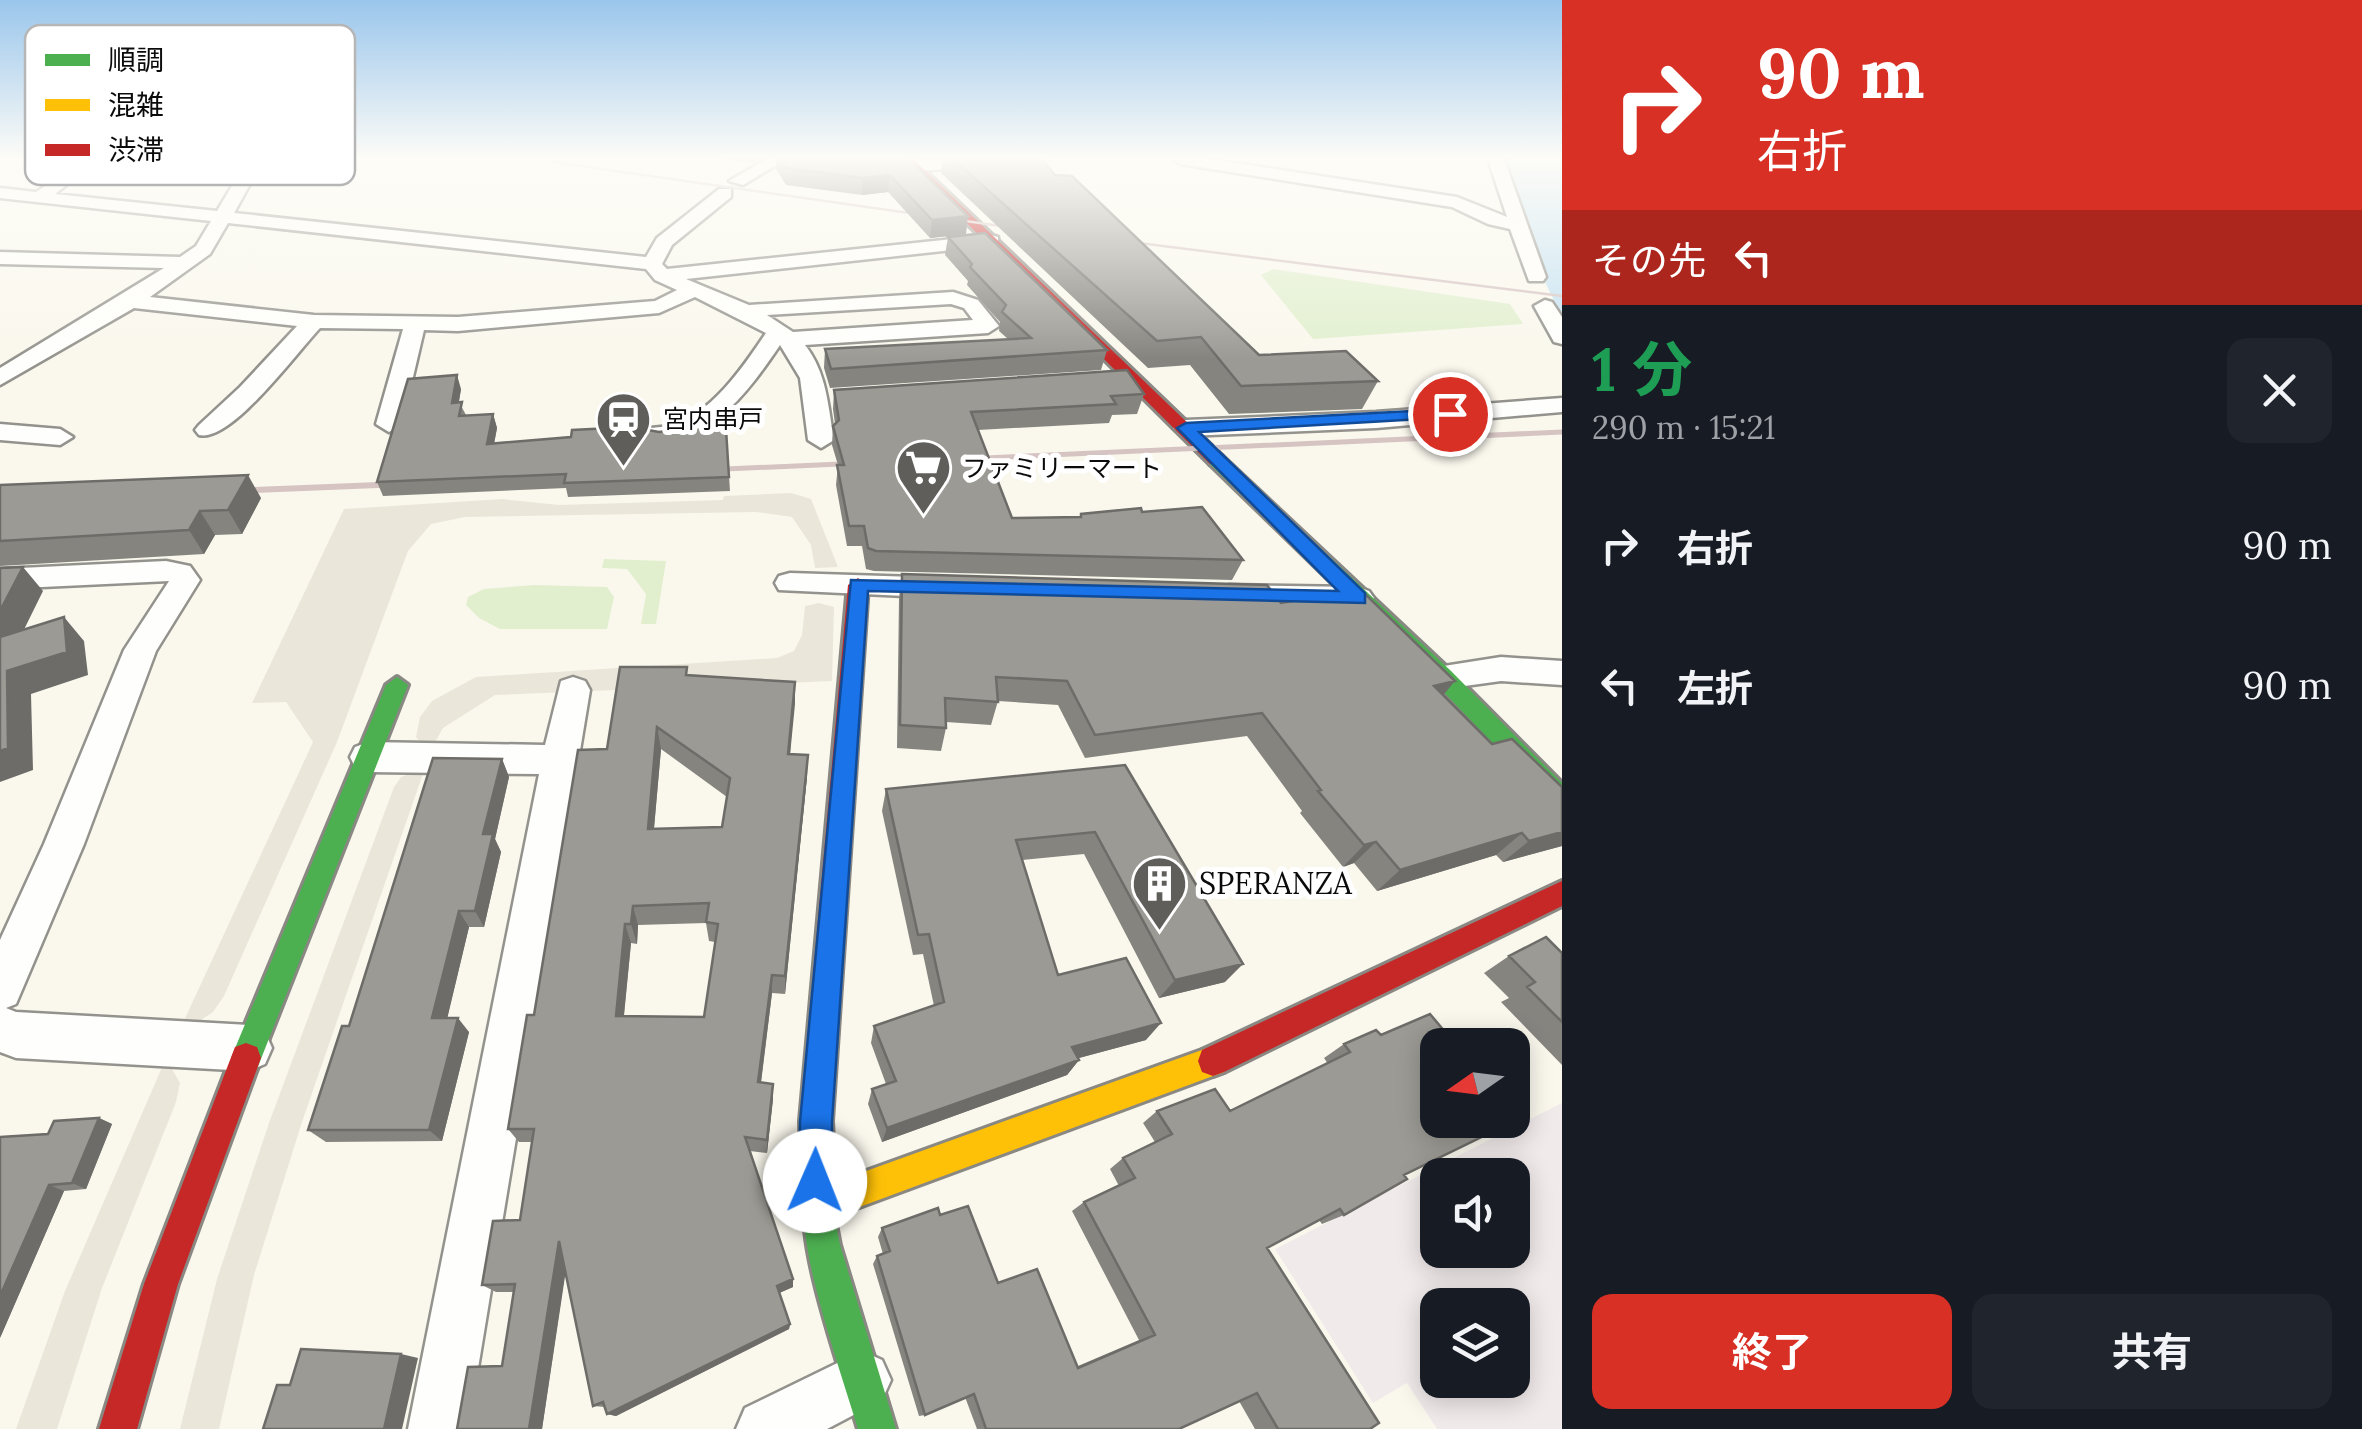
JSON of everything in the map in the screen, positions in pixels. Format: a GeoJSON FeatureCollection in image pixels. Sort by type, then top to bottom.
{"type":"FeatureCollection","features":[{"type":"Feature","properties":{"kind":"street"},"geometry":{"type":"LineString","coordinates":[[0,378],[130,301],[203,250],[217,226]]}},
{"type":"Feature","properties":{"kind":"street"},"geometry":{"type":"LineString","coordinates":[[285,226],[657,270],[992,241]]}},
{"type":"Feature","properties":{"kind":"street"},"geometry":{"type":"LineString","coordinates":[[657,270],[664,242],[684,226]]}},
{"type":"Feature","properties":{"kind":"street"},"geometry":{"type":"LineString","coordinates":[[976,226],[1443,677],[1562,798]]}},
{"type":"Feature","properties":{"kind":"street"},"geometry":{"type":"LineString","coordinates":[[1519,226],[1536,277]]}},
{"type":"Feature","properties":{"kind":"street"},"geometry":{"type":"LineString","coordinates":[[0,258],[184,262]]}},
{"type":"Feature","properties":{"kind":"street"},"geometry":{"type":"LineString","coordinates":[[657,270],[784,335],[824,400],[821,440]]}},
{"type":"Feature","properties":{"kind":"street"},"geometry":{"type":"LineString","coordinates":[[130,301],[314,321],[458,324],[659,307],[693,290]]}},
{"type":"Feature","properties":{"kind":"street"},"geometry":{"type":"LineString","coordinates":[[648,435],[680,431],[710,411],[784,335],[988,326],[971,304],[953,298],[746,314]]}},
{"type":"Feature","properties":{"kind":"street"},"geometry":{"type":"LineString","coordinates":[[1546,306],[1562,337]]}},
{"type":"Feature","properties":{"kind":"street"},"geometry":{"type":"LineString","coordinates":[[208,430],[234,410],[269,366],[314,321]]}},
{"type":"Feature","properties":{"kind":"street"},"geometry":{"type":"LineString","coordinates":[[389,424],[415,324]]}},
{"type":"Feature","properties":{"kind":"street"},"geometry":{"type":"LineString","coordinates":[[1096,380],[1134,378]]}},
{"type":"Feature","properties":{"kind":"street"},"geometry":{"type":"LineString","coordinates":[[1186,428],[1562,405]]}},
{"type":"Feature","properties":{"kind":"street"},"geometry":{"type":"LineString","coordinates":[[0,432],[60,437]]}},
{"type":"Feature","properties":{"kind":"street"},"geometry":{"type":"LineString","coordinates":[[0,579],[166,571],[180,574],[185,580],[145,640],[64,844],[0,988]]}},
{"type":"Feature","properties":{"kind":"street"},"geometry":{"type":"LineString","coordinates":[[790,582],[977,589]]}},
{"type":"Feature","properties":{"kind":"street"},"geometry":{"type":"LineString","coordinates":[[766,1429],[869,1405],[823,1245],[816,1122],[858,584]]}},
{"type":"Feature","properties":{"kind":"street"},"geometry":{"type":"LineString","coordinates":[[1208,596],[1358,598]]}},
{"type":"Feature","properties":{"kind":"street"},"geometry":{"type":"LineString","coordinates":[[1443,677],[1501,669],[1562,673]]}},
{"type":"Feature","properties":{"kind":"street"},"geometry":{"type":"LineString","coordinates":[[118,1429],[160,1284],[249,1048],[397,685]]}},
{"type":"Feature","properties":{"kind":"street"},"geometry":{"type":"LineString","coordinates":[[438,1429],[573,690]]}},
{"type":"Feature","properties":{"kind":"street"},"geometry":{"type":"LineString","coordinates":[[368,756],[560,760]]}},
{"type":"Feature","properties":{"kind":"street"},"geometry":{"type":"LineString","coordinates":[[819,1205],[1236,1052],[1562,893]]}},
{"type":"Feature","properties":{"kind":"street"},"geometry":{"type":"LineString","coordinates":[[0,1029],[16,1035],[249,1048]]}},
{"type":"Feature","properties":{"kind":"shaded area"},"geometry":{"type":"Polygon","coordinates":[[[791,493],[811,499],[838,567],[815,568],[811,545],[792,517],[756,512],[465,517],[431,524],[408,551],[337,742],[224,996],[213,1012],[195,1024],[181,1027],[313,742],[286,702],[252,703],[344,509],[502,499],[559,505],[723,500],[724,496],[791,493]]]}},
{"type":"Feature","properties":{"kind":"shaded area"},"geometry":{"type":"Polygon","coordinates":[[[819,603],[834,607],[832,681],[495,695],[443,728],[433,746],[422,744],[416,737],[420,717],[432,701],[476,677],[777,658],[794,651],[802,635],[805,606],[819,603]]]}},
{"type":"Feature","properties":{"kind":"shaded area"},"geometry":{"type":"Polygon","coordinates":[[[425,768],[302,1122],[254,1275],[219,1429],[180,1429],[217,1279],[269,1123],[394,787],[401,777],[425,768]]]}},
{"type":"Feature","properties":{"kind":"shaded area"},"geometry":{"type":"Polygon","coordinates":[[[163,1065],[172,1069],[180,1083],[176,1102],[102,1288],[57,1429],[16,1429],[65,1291],[163,1065]]]}},
{"type":"Feature","properties":{"kind":"shaded area"},"geometry":{"type":"Polygon","coordinates":[[[1562,1103],[1562,1429],[1437,1429],[1407,1383],[1373,1403],[1275,1249],[1420,1175],[1420,1268],[1530,1268],[1530,1158],[1454,1158],[1493,1138],[1530,1138],[1530,1119],[1562,1103]]]}},
{"type":"Feature","properties":{"kind":"green space"},"geometry":{"type":"Polygon","coordinates":[[[1273,269],[1510,304],[1523,324],[1313,339],[1261,275],[1273,269]]]}},
{"type":"Feature","properties":{"kind":"green space"},"geometry":{"type":"Polygon","coordinates":[[[604,559],[666,561],[656,624],[641,624],[646,594],[627,569],[602,568],[604,559]]]}},
{"type":"Feature","properties":{"kind":"green space"},"geometry":{"type":"Polygon","coordinates":[[[534,585],[607,587],[614,597],[607,629],[500,629],[479,618],[466,605],[468,597],[484,589],[534,585]]]}},
{"type":"Feature","properties":{"kind":"water"},"geometry":{"type":"Polygon","coordinates":[[[1527,226],[1562,226],[1562,317],[1545,282],[1527,226]]]}},
{"type":"Feature","properties":{"kind":"building"},"geometry":{"type":"Polygon","coordinates":[[[1028,226],[1124,226],[1259,355],[1346,351],[1378,381],[1241,386],[1201,337],[1157,341],[1028,226]]]}},
{"type":"Feature","properties":{"kind":"building"},"geometry":{"type":"Polygon","coordinates":[[[985,233],[1107,350],[831,369],[825,349],[1031,338],[1002,312],[1006,305],[948,237],[985,233]]]}},
{"type":"Feature","properties":{"kind":"building"},"geometry":{"type":"Polygon","coordinates":[[[1127,370],[1144,394],[1111,396],[1116,404],[971,412],[1012,518],[1202,507],[1243,560],[876,551],[868,548],[864,526],[849,526],[837,465],[844,465],[833,426],[839,420],[834,390],[1127,370]]]}},
{"type":"Feature","properties":{"kind":"building"},"geometry":{"type":"Polygon","coordinates":[[[457,375],[452,403],[462,402],[459,416],[493,414],[487,444],[571,437],[572,430],[632,427],[659,432],[711,425],[711,429],[726,429],[729,477],[564,483],[566,474],[377,482],[408,379],[457,375]]]}},
{"type":"Feature","properties":{"kind":"building"},"geometry":{"type":"Polygon","coordinates":[[[248,475],[228,510],[200,511],[189,530],[0,541],[0,485],[248,475]]]}},
{"type":"Feature","properties":{"kind":"building"},"geometry":{"type":"Polygon","coordinates":[[[23,567],[0,611],[0,568],[23,567]]]}},
{"type":"Feature","properties":{"kind":"building"},"geometry":{"type":"Polygon","coordinates":[[[902,574],[1267,585],[1281,603],[1361,590],[1455,681],[1434,686],[1492,744],[1512,739],[1562,787],[1562,832],[1529,841],[1522,833],[1400,870],[1376,842],[1364,845],[1318,791],[1321,790],[1262,713],[1095,735],[1067,681],[996,677],[998,702],[945,698],[946,728],[900,725],[902,574]]]}},
{"type":"Feature","properties":{"kind":"building"},"geometry":{"type":"Polygon","coordinates":[[[64,617],[67,652],[7,671],[8,748],[0,751],[0,637],[64,617]]]}},
{"type":"Feature","properties":{"kind":"building"},"geometry":{"type":"Polygon","coordinates":[[[620,667],[687,667],[686,675],[795,682],[788,754],[808,755],[785,976],[772,975],[758,1082],[773,1084],[767,1140],[745,1137],[793,1279],[777,1286],[790,1324],[607,1414],[603,1402],[593,1406],[559,1241],[529,1429],[457,1429],[468,1367],[502,1366],[515,1284],[482,1285],[493,1221],[520,1220],[534,1129],[508,1129],[527,1015],[534,1015],[578,750],[607,749],[620,667]],[[657,727],[648,829],[722,827],[730,778],[657,727]],[[709,903],[633,906],[631,924],[625,924],[616,1016],[704,1017],[718,924],[706,922],[709,903]]]}},
{"type":"Feature","properties":{"kind":"building"},"geometry":{"type":"Polygon","coordinates":[[[433,758],[502,759],[483,834],[493,834],[475,911],[459,911],[432,1018],[458,1018],[429,1130],[308,1130],[342,1026],[349,1026],[433,758]]]}},
{"type":"Feature","properties":{"kind":"building"},"geometry":{"type":"Polygon","coordinates":[[[1125,765],[1243,964],[1175,980],[1095,832],[1016,840],[1058,975],[1126,958],[1161,1023],[1072,1047],[1079,1060],[887,1128],[872,1089],[896,1081],[874,1026],[944,1002],[929,934],[918,935],[886,789],[1125,765]]]}},
{"type":"Feature","properties":{"kind":"building"},"geometry":{"type":"Polygon","coordinates":[[[1546,937],[1562,953],[1562,1022],[1527,987],[1535,982],[1509,956],[1546,937]]]}},
{"type":"Feature","properties":{"kind":"building"},"geometry":{"type":"Polygon","coordinates":[[[1430,1014],[1442,1028],[1420,1028],[1420,1138],[1479,1138],[1439,1158],[1420,1158],[1420,1167],[1404,1175],[1407,1179],[1344,1215],[1340,1209],[1267,1248],[1379,1423],[1370,1429],[1278,1429],[1257,1393],[1179,1429],[986,1429],[974,1394],[925,1415],[877,1256],[890,1251],[882,1228],[938,1208],[940,1215],[968,1206],[998,1283],[1037,1269],[1078,1368],[1155,1335],[1084,1202],[1135,1178],[1123,1158],[1172,1134],[1157,1111],[1215,1089],[1230,1111],[1350,1052],[1344,1044],[1376,1030],[1381,1035],[1430,1014]]]}},
{"type":"Feature","properties":{"kind":"building"},"geometry":{"type":"Polygon","coordinates":[[[99,1118],[72,1183],[49,1185],[0,1296],[0,1137],[48,1134],[54,1121],[99,1118]]]}},
{"type":"Feature","properties":{"kind":"building"},"geometry":{"type":"Polygon","coordinates":[[[301,1349],[401,1354],[384,1429],[263,1429],[277,1385],[290,1385],[301,1349]]]}},
{"type":"Feature","properties":{"kind":"tram line"},"geometry":{"type":"LineString","coordinates":[[998,226],[1021,229]]}},
{"type":"Feature","properties":{"kind":"tram line"},"geometry":{"type":"LineString","coordinates":[[1115,240],[1562,296]]}},
{"type":"Feature","properties":{"kind":"railway"},"geometry":{"type":"LineString","coordinates":[[963,459],[1562,432]]}},
{"type":"Feature","properties":{"kind":"railway"},"geometry":{"type":"LineString","coordinates":[[703,470],[863,463]]}},
{"type":"Feature","properties":{"kind":"railway"},"geometry":{"type":"LineString","coordinates":[[228,491],[403,484],[392,484]]}},
{"type":"Feature","properties":{"kind":"traffic: fast"},"geometry":{"type":"LineString","coordinates":[[1216,460],[1443,677],[1562,799]]}},
{"type":"Feature","properties":{"kind":"traffic: fast"},"geometry":{"type":"LineString","coordinates":[[246,1058],[397,685]]}},
{"type":"Feature","properties":{"kind":"traffic: fast"},"geometry":{"type":"LineString","coordinates":[[819,1211],[823,1245],[877,1429]]}},
{"type":"Feature","properties":{"kind":"traffic: slow"},"geometry":{"type":"LineString","coordinates":[[819,1205],[1213,1061]]}},
{"type":"Feature","properties":{"kind":"traffic: jam"},"geometry":{"type":"LineString","coordinates":[[975,226],[1216,460]]}},
{"type":"Feature","properties":{"kind":"traffic: jam"},"geometry":{"type":"LineString","coordinates":[[819,1211],[816,1121],[858,585]]}},
{"type":"Feature","properties":{"kind":"traffic: jam"},"geometry":{"type":"LineString","coordinates":[[1213,1061],[1562,893]]}},
{"type":"Feature","properties":{"kind":"traffic: jam"},"geometry":{"type":"LineString","coordinates":[[118,1429],[161,1284],[246,1058]]}},
{"type":"Feature","properties":{"kind":"place","name":"宮内串戸"},"geometry":{"type":"Point","coordinates":[624,468]}},
{"type":"Feature","properties":{"kind":"place","name":"ファミリーマート"},"geometry":{"type":"Point","coordinates":[923,517]}},
{"type":"Feature","properties":{"kind":"place","name":"SPERANZA"},"geometry":{"type":"Point","coordinates":[1160,932]}},
{"type":"Feature","properties":{"kind":"route"},"geometry":{"type":"LineString","coordinates":[[815,1181],[816,1122],[858,584],[1095,594],[1358,598],[1186,428],[1450,414]]}}]}
